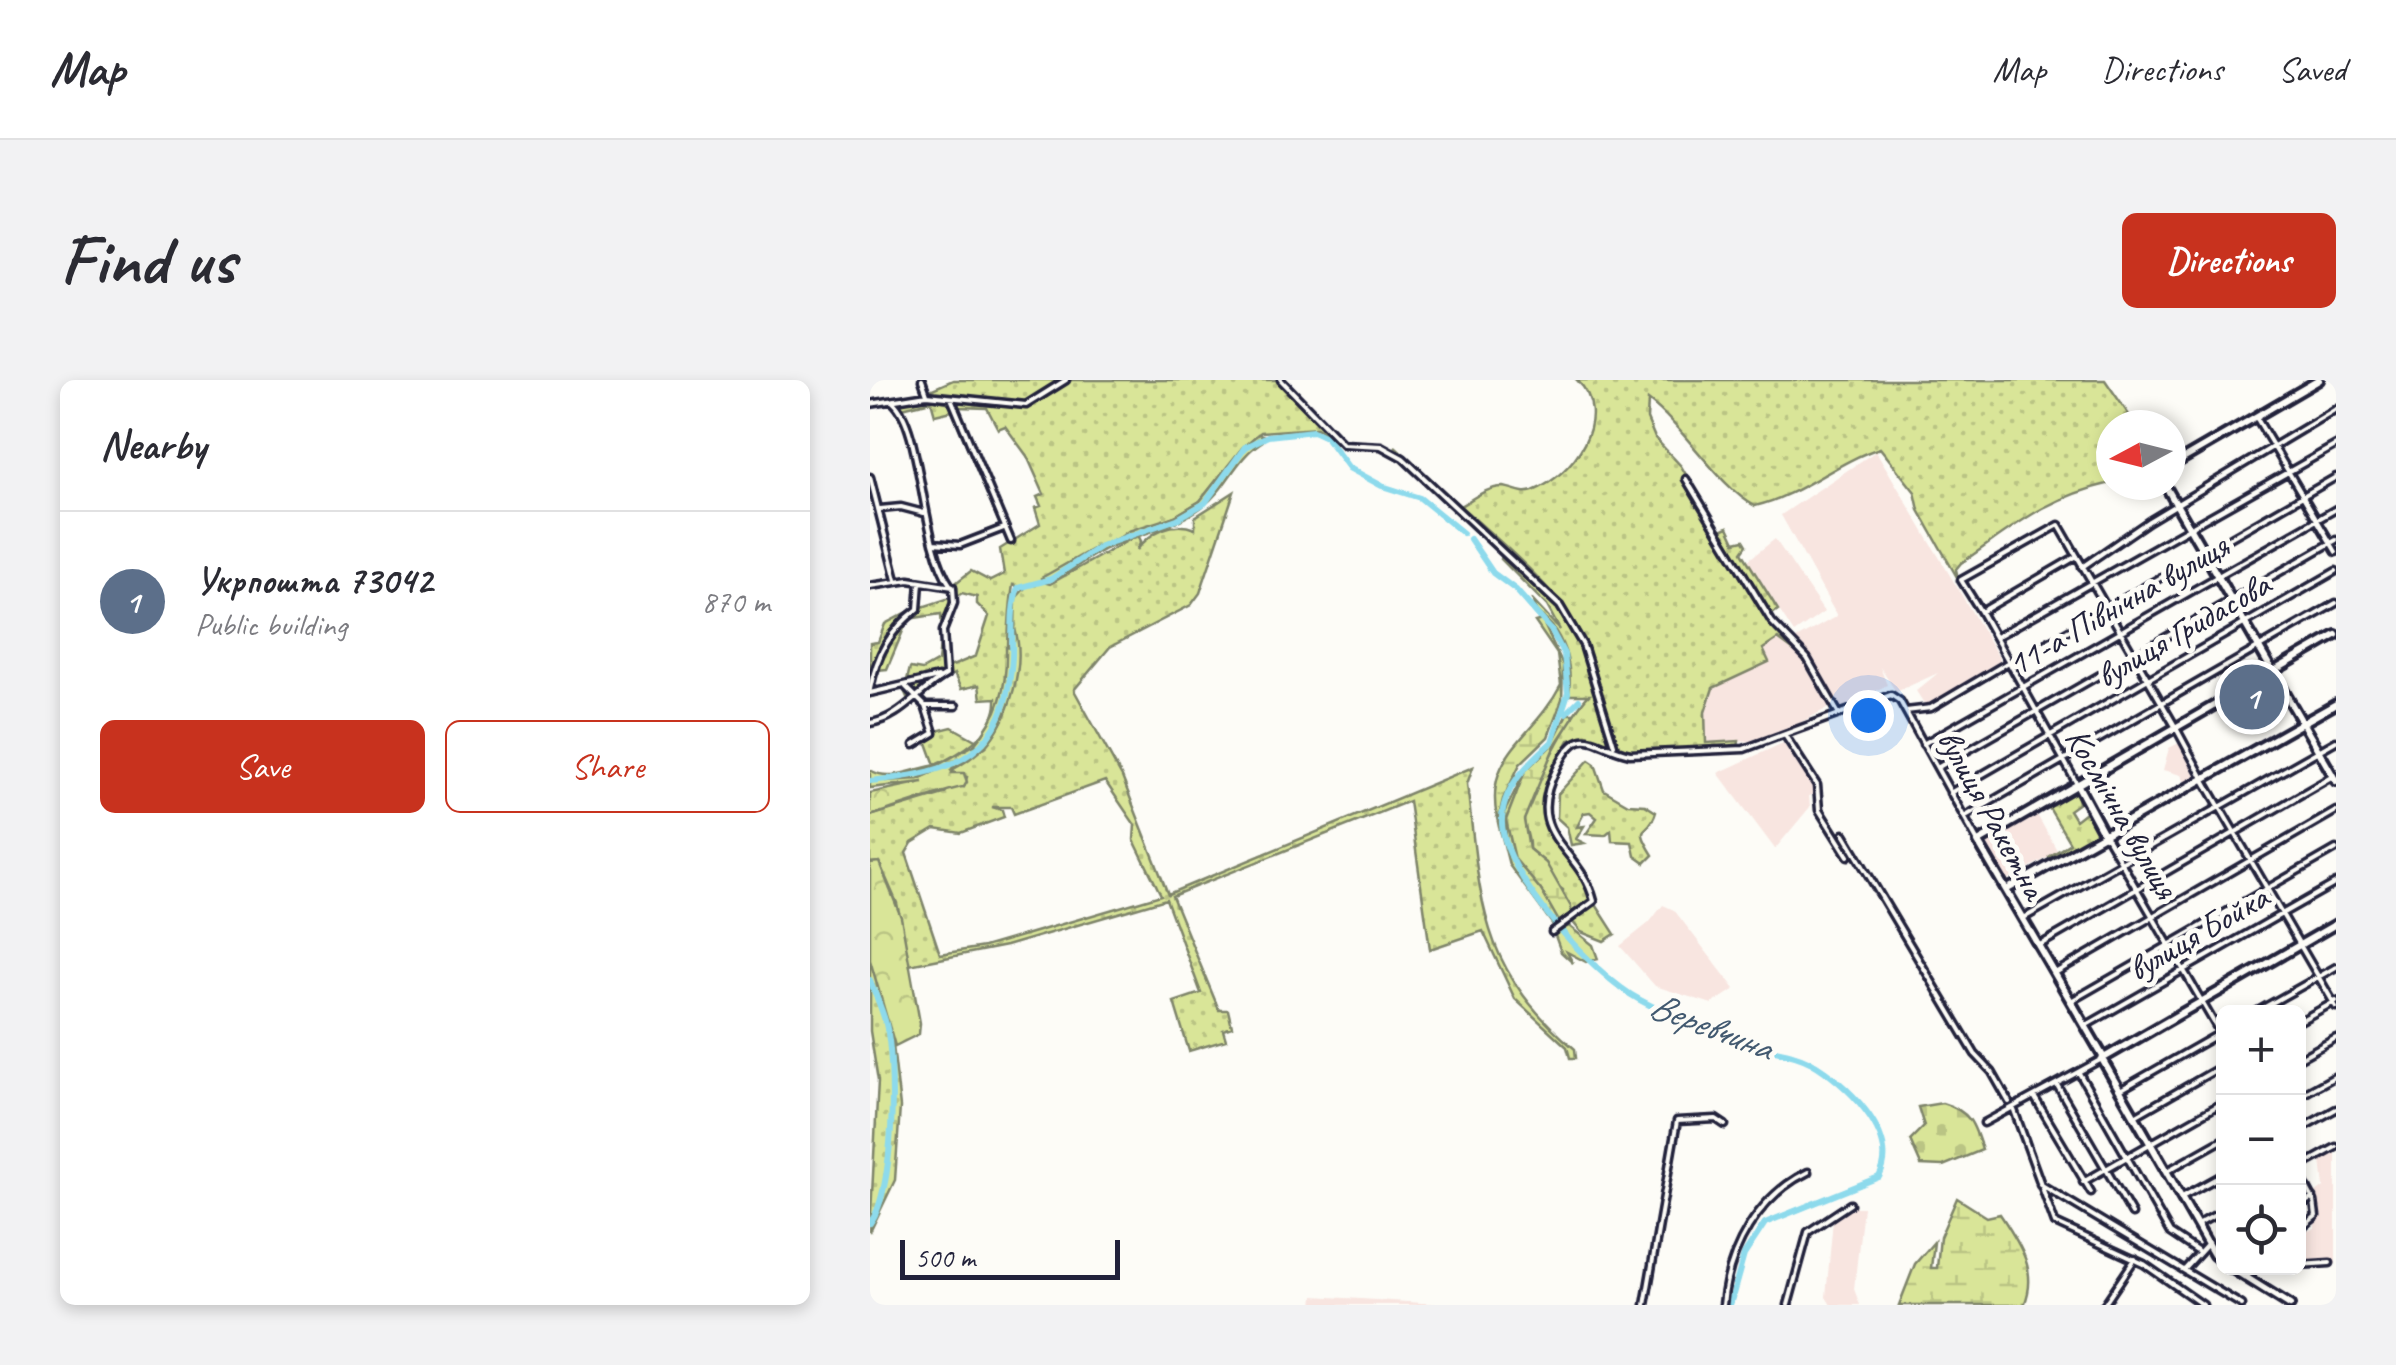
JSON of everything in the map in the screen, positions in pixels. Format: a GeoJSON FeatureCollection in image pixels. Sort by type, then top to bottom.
{"type":"FeatureCollection","features":[{"type":"Feature","properties":{"kind":"street"},"geometry":{"type":"LineString","coordinates":[[922,380],[927,396]]}},
{"type":"Feature","properties":{"kind":"street"},"geometry":{"type":"LineString","coordinates":[[870,404],[927,396],[1026,405],[1066,380]]}},
{"type":"Feature","properties":{"kind":"street"},"geometry":{"type":"LineString","coordinates":[[1281,380],[1343,444],[1381,446],[1403,458],[1560,606],[1583,645],[1614,745]]}},
{"type":"Feature","properties":{"kind":"street"},"geometry":{"type":"LineString","coordinates":[[2186,457],[2319,380]]}},
{"type":"Feature","properties":{"kind":"street"},"geometry":{"type":"LineString","coordinates":[[951,397],[1011,541]]}},
{"type":"Feature","properties":{"kind":"street"},"geometry":{"type":"LineString","coordinates":[[892,401],[901,410],[933,543],[952,587],[954,603],[943,632],[946,676]]}},
{"type":"Feature","properties":{"kind":"street"},"geometry":{"type":"LineString","coordinates":[[2082,567],[2177,503],[2336,408]]}},
{"type":"Feature","properties":{"kind":"street"},"geometry":{"type":"LineString","coordinates":[[2256,417],[2334,542],[2336,552]]}},
{"type":"Feature","properties":{"kind":"street"},"geometry":{"type":"LineString","coordinates":[[1996,636],[2336,445]]}},
{"type":"Feature","properties":{"kind":"street"},"geometry":{"type":"LineString","coordinates":[[1906,711],[1931,708],[2336,476]]}},
{"type":"Feature","properties":{"kind":"street"},"geometry":{"type":"LineString","coordinates":[[870,477],[896,580]]}},
{"type":"Feature","properties":{"kind":"street"},"geometry":{"type":"LineString","coordinates":[[1686,479],[1772,622],[1808,658],[1840,714]]}},
{"type":"Feature","properties":{"kind":"street"},"geometry":{"type":"LineString","coordinates":[[2038,946],[2335,777],[2175,500]]}},
{"type":"Feature","properties":{"kind":"street"},"geometry":{"type":"LineString","coordinates":[[880,509],[901,507],[926,513]]}},
{"type":"Feature","properties":{"kind":"street","name":"11-а Північна вулиця"},"geometry":{"type":"LineString","coordinates":[[1924,744],[2336,509]]}},
{"type":"Feature","properties":{"kind":"street","name":"Космічна вулиця"},"geometry":{"type":"LineString","coordinates":[[2077,556],[2056,524],[1960,580],[1996,636],[2105,836],[2216,1024]]}},
{"type":"Feature","properties":{"kind":"street"},"geometry":{"type":"LineString","coordinates":[[933,543],[960,545],[1004,528]]}},
{"type":"Feature","properties":{"kind":"street"},"geometry":{"type":"LineString","coordinates":[[1937,768],[2334,542]]}},
{"type":"Feature","properties":{"kind":"street"},"geometry":{"type":"LineString","coordinates":[[1980,612],[2077,556],[2335,1003],[2306,1018]]}},
{"type":"Feature","properties":{"kind":"street","name":"вулиця Гридасова"},"geometry":{"type":"LineString","coordinates":[[1950,793],[2336,571]]}},
{"type":"Feature","properties":{"kind":"street"},"geometry":{"type":"LineString","coordinates":[[920,580],[918,609],[881,646],[870,691],[906,687],[946,676]]}},
{"type":"Feature","properties":{"kind":"street"},"geometry":{"type":"LineString","coordinates":[[870,586],[920,580],[952,587]]}},
{"type":"Feature","properties":{"kind":"street"},"geometry":{"type":"LineString","coordinates":[[1964,817],[2336,603]]}},
{"type":"Feature","properties":{"kind":"street"},"geometry":{"type":"LineString","coordinates":[[1978,842],[2336,635]]}},
{"type":"Feature","properties":{"kind":"street"},"geometry":{"type":"LineString","coordinates":[[870,723],[914,701],[918,691],[946,676]]}},
{"type":"Feature","properties":{"kind":"street"},"geometry":{"type":"LineString","coordinates":[[906,687],[914,701],[925,706],[956,706]]}},
{"type":"Feature","properties":{"kind":"street","name":"вулиця Ракетна"},"geometry":{"type":"LineString","coordinates":[[1556,929],[1594,900],[1546,826],[1548,789],[1572,741],[1614,745],[1630,754],[1738,750],[1786,737],[1888,695],[1897,698],[2214,1255]]}},
{"type":"Feature","properties":{"kind":"street"},"geometry":{"type":"LineString","coordinates":[[2006,890],[2336,704]]}},
{"type":"Feature","properties":{"kind":"street"},"geometry":{"type":"LineString","coordinates":[[914,744],[931,738],[934,732],[925,706]]}},
{"type":"Feature","properties":{"kind":"street"},"geometry":{"type":"LineString","coordinates":[[1786,737],[1817,785],[1819,810],[1848,856]]}},
{"type":"Feature","properties":{"kind":"street"},"geometry":{"type":"LineString","coordinates":[[2022,919],[2336,741]]}},
{"type":"Feature","properties":{"kind":"street"},"geometry":{"type":"LineString","coordinates":[[2054,973],[2336,812]]}},
{"type":"Feature","properties":{"kind":"street"},"geometry":{"type":"LineString","coordinates":[[1844,834],[1975,1054],[2009,1102]]}},
{"type":"Feature","properties":{"kind":"street"},"geometry":{"type":"LineString","coordinates":[[2071,1001],[2336,849]]}},
{"type":"Feature","properties":{"kind":"street","name":"вулиця Бойка"},"geometry":{"type":"LineString","coordinates":[[2086,1026],[2336,883]]}},
{"type":"Feature","properties":{"kind":"street"},"geometry":{"type":"LineString","coordinates":[[1984,1123],[2078,1074],[2336,924]]}},
{"type":"Feature","properties":{"kind":"street"},"geometry":{"type":"LineString","coordinates":[[2268,1005],[2336,967]]}},
{"type":"Feature","properties":{"kind":"street"},"geometry":{"type":"LineString","coordinates":[[2120,1090],[2216,1035]]}},
{"type":"Feature","properties":{"kind":"street"},"geometry":{"type":"LineString","coordinates":[[2306,1055],[2336,1038]]}},
{"type":"Feature","properties":{"kind":"street"},"geometry":{"type":"LineString","coordinates":[[2134,1116],[2216,1070]]}},
{"type":"Feature","properties":{"kind":"street"},"geometry":{"type":"LineString","coordinates":[[2078,1074],[2172,1236],[2197,1251]]}},
{"type":"Feature","properties":{"kind":"street"},"geometry":{"type":"LineString","coordinates":[[2302,1095],[2336,1076]]}},
{"type":"Feature","properties":{"kind":"street"},"geometry":{"type":"LineString","coordinates":[[2057,1085],[2132,1214]]}},
{"type":"Feature","properties":{"kind":"street"},"geometry":{"type":"LineString","coordinates":[[2034,1098],[2091,1192]]}},
{"type":"Feature","properties":{"kind":"street"},"geometry":{"type":"LineString","coordinates":[[2084,1182],[2216,1107]]}},
{"type":"Feature","properties":{"kind":"street"},"geometry":{"type":"LineString","coordinates":[[2306,1126],[2336,1109]]}},
{"type":"Feature","properties":{"kind":"street"},"geometry":{"type":"LineString","coordinates":[[2014,1110],[2058,1226],[2135,1259],[2203,1305]]}},
{"type":"Feature","properties":{"kind":"street"},"geometry":{"type":"LineString","coordinates":[[1644,1305],[1677,1121],[1716,1119],[1725,1125]]}},
{"type":"Feature","properties":{"kind":"street"},"geometry":{"type":"LineString","coordinates":[[2167,1171],[2216,1143]]}},
{"type":"Feature","properties":{"kind":"street"},"geometry":{"type":"LineString","coordinates":[[2306,1164],[2336,1147]]}},
{"type":"Feature","properties":{"kind":"street"},"geometry":{"type":"LineString","coordinates":[[1723,1305],[1734,1261],[1758,1212],[1789,1182],[1808,1172]]}},
{"type":"Feature","properties":{"kind":"street"},"geometry":{"type":"LineString","coordinates":[[2182,1197],[2216,1178]]}},
{"type":"Feature","properties":{"kind":"street"},"geometry":{"type":"LineString","coordinates":[[2040,1184],[2186,1268],[2241,1305]]}},
{"type":"Feature","properties":{"kind":"street"},"geometry":{"type":"LineString","coordinates":[[2306,1184],[2313,1198],[2315,1219],[2306,1225]]}},
{"type":"Feature","properties":{"kind":"street"},"geometry":{"type":"LineString","coordinates":[[2306,1202],[2313,1198]]}},
{"type":"Feature","properties":{"kind":"street"},"geometry":{"type":"LineString","coordinates":[[1788,1305],[1808,1232],[1850,1204]]}},
{"type":"Feature","properties":{"kind":"street"},"geometry":{"type":"LineString","coordinates":[[2197,1225],[2216,1214]]}},
{"type":"Feature","properties":{"kind":"street"},"geometry":{"type":"LineString","coordinates":[[2186,1268],[2197,1251],[2208,1244]]}},
{"type":"Feature","properties":{"kind":"street"},"geometry":{"type":"LineString","coordinates":[[2144,1264],[2152,1249]]}},
{"type":"Feature","properties":{"kind":"street"},"geometry":{"type":"LineString","coordinates":[[2104,1305],[2135,1259]]}},
{"type":"Feature","properties":{"kind":"street"},"geometry":{"type":"LineString","coordinates":[[2306,1265],[2330,1263]]}},
{"type":"Feature","properties":{"kind":"street"},"geometry":{"type":"LineString","coordinates":[[2243,1275],[2290,1305]]}},
{"type":"Feature","properties":{"kind":"shaded area"},"geometry":{"type":"Polygon","coordinates":[[[1876,451],[2002,663],[1927,708],[1916,691],[1938,673],[1896,692],[1880,667],[1887,685],[1840,709],[1796,639],[1837,616],[1781,515],[1876,451]]]}},
{"type":"Feature","properties":{"kind":"shaded area"},"geometry":{"type":"Polygon","coordinates":[[[1775,539],[1824,612],[1794,633],[1747,561],[1775,539]]]}},
{"type":"Feature","properties":{"kind":"shaded area"},"geometry":{"type":"Polygon","coordinates":[[[1778,638],[1801,656],[1830,707],[1767,740],[1706,744],[1705,712],[1713,687],[1769,662],[1762,649],[1778,638]]]}},
{"type":"Feature","properties":{"kind":"shaded area"},"geometry":{"type":"Polygon","coordinates":[[[1783,743],[1816,792],[1809,796],[1810,807],[1775,849],[1718,773],[1783,743]]]}},
{"type":"Feature","properties":{"kind":"shaded area"},"geometry":{"type":"Polygon","coordinates":[[[2179,743],[2197,776],[2185,782],[2181,775],[2163,770],[2169,748],[2179,743]]]}},
{"type":"Feature","properties":{"kind":"shaded area"},"geometry":{"type":"Polygon","coordinates":[[[2036,813],[2058,852],[2005,881],[1983,844],[2036,813]]]}},
{"type":"Feature","properties":{"kind":"shaded area"},"geometry":{"type":"Polygon","coordinates":[[[1663,905],[1674,910],[1735,989],[1712,1004],[1655,986],[1620,946],[1649,923],[1663,905]]]}},
{"type":"Feature","properties":{"kind":"shaded area"},"geometry":{"type":"Polygon","coordinates":[[[2336,1151],[2336,1264],[2306,1263],[2306,1232],[2315,1228],[2315,1194],[2324,1187],[2321,1160],[2336,1151]]]}},
{"type":"Feature","properties":{"kind":"shaded area"},"geometry":{"type":"Polygon","coordinates":[[[1851,1207],[1863,1207],[1854,1289],[1860,1305],[1831,1305],[1826,1297],[1833,1219],[1851,1207]]]}},
{"type":"Feature","properties":{"kind":"shaded area"},"geometry":{"type":"Polygon","coordinates":[[[1314,1296],[1454,1305],[1313,1305],[1314,1296]]]}},
{"type":"Feature","properties":{"kind":"green space"},"geometry":{"type":"Polygon","coordinates":[[[953,380],[1064,380],[1025,404],[930,395],[930,390],[953,380]]]}},
{"type":"Feature","properties":{"kind":"green space"},"geometry":{"type":"Polygon","coordinates":[[[1069,380],[1280,380],[1340,444],[1317,428],[1261,432],[1242,448],[1200,501],[1175,516],[1100,545],[1043,582],[1050,584],[1138,535],[1141,541],[1137,550],[1163,529],[1195,529],[1195,517],[1234,492],[1200,593],[1191,605],[1110,647],[1074,690],[1122,777],[1168,894],[1473,767],[1467,784],[1476,863],[1490,930],[1519,989],[1575,1049],[1576,1058],[1570,1058],[1567,1047],[1515,999],[1483,931],[1430,949],[1409,801],[1172,896],[1219,1010],[1228,1010],[1232,1027],[1223,1030],[1226,1040],[1189,1051],[1174,1002],[1201,993],[1166,899],[1006,946],[909,965],[897,903],[879,862],[870,863],[870,816],[944,794],[952,785],[964,787],[967,777],[950,771],[975,755],[992,737],[1004,718],[1010,696],[1016,598],[1024,589],[1013,585],[1004,691],[997,712],[983,733],[993,716],[996,698],[981,699],[979,685],[961,689],[954,674],[948,677],[947,668],[976,656],[989,616],[977,604],[977,597],[962,593],[955,598],[953,585],[971,571],[990,581],[1004,574],[1000,549],[1040,524],[1035,508],[1041,506],[1037,497],[1044,494],[1027,456],[1005,426],[998,429],[987,408],[958,407],[954,398],[1027,406],[1069,380]],[[1105,781],[1014,814],[1011,807],[992,807],[1002,810],[1004,817],[961,833],[935,829],[912,843],[906,853],[940,954],[984,947],[1161,895],[1134,840],[1135,825],[1105,781]]]}},
{"type":"Feature","properties":{"kind":"green space"},"geometry":{"type":"Polygon","coordinates":[[[1577,380],[2105,380],[2126,410],[2096,410],[2096,487],[2032,515],[1961,563],[1956,569],[1958,579],[1919,510],[1915,492],[1880,448],[1788,494],[1755,506],[1729,486],[1648,400],[1647,419],[1655,438],[1681,466],[1775,629],[1807,660],[1835,709],[1801,656],[1778,639],[1763,649],[1769,662],[1713,688],[1705,712],[1706,743],[1739,741],[1738,748],[1629,752],[1615,743],[1580,632],[1544,584],[1460,506],[1497,488],[1533,491],[1575,459],[1590,427],[1592,411],[1588,395],[1577,380]]]}},
{"type":"Feature","properties":{"kind":"green space"},"geometry":{"type":"Polygon","coordinates":[[[931,399],[952,403],[1002,523],[1001,528],[958,544],[1000,525],[952,411],[935,415],[931,401],[902,408],[898,402],[931,399]]]}},
{"type":"Feature","properties":{"kind":"green space"},"geometry":{"type":"Polygon","coordinates":[[[1258,434],[1265,436],[1263,441],[1245,456],[1202,507],[1179,521],[1103,550],[1058,577],[1042,582],[1041,578],[1098,546],[1113,543],[1128,531],[1175,516],[1200,501],[1258,434]]]}},
{"type":"Feature","properties":{"kind":"green space"},"geometry":{"type":"Polygon","coordinates":[[[1728,527],[1735,542],[1744,540],[1747,545],[1742,552],[1778,610],[1771,615],[1721,530],[1728,527]]]}},
{"type":"Feature","properties":{"kind":"green space"},"geometry":{"type":"Polygon","coordinates":[[[1502,554],[1564,615],[1586,660],[1610,738],[1607,744],[1581,737],[1569,740],[1545,794],[1546,825],[1591,895],[1585,907],[1562,925],[1563,890],[1553,883],[1546,863],[1529,849],[1524,819],[1551,754],[1589,695],[1569,695],[1565,650],[1533,601],[1560,630],[1547,606],[1501,559],[1502,554]]]}},
{"type":"Feature","properties":{"kind":"green space"},"geometry":{"type":"Polygon","coordinates":[[[951,598],[942,630],[941,614],[910,619],[922,607],[951,598]]]}},
{"type":"Feature","properties":{"kind":"green space"},"geometry":{"type":"Polygon","coordinates":[[[917,607],[898,623],[882,646],[907,622],[887,669],[876,670],[881,646],[870,674],[870,643],[878,642],[885,624],[917,607]]]}},
{"type":"Feature","properties":{"kind":"green space"},"geometry":{"type":"Polygon","coordinates":[[[1542,620],[1563,665],[1562,700],[1548,737],[1520,764],[1503,799],[1499,816],[1502,837],[1496,809],[1501,768],[1561,685],[1557,654],[1535,622],[1542,620]]]}},
{"type":"Feature","properties":{"kind":"green space"},"geometry":{"type":"Polygon","coordinates":[[[1015,629],[1018,658],[1014,690],[994,735],[985,747],[977,747],[974,745],[1000,700],[1006,647],[1011,648],[1015,629]]]}},
{"type":"Feature","properties":{"kind":"green space"},"geometry":{"type":"Polygon","coordinates":[[[941,637],[945,675],[918,690],[914,699],[909,695],[909,702],[903,688],[870,697],[930,680],[906,684],[910,668],[922,670],[938,661],[941,637]]]}},
{"type":"Feature","properties":{"kind":"green space"},"geometry":{"type":"Polygon","coordinates":[[[1567,714],[1573,714],[1572,719],[1555,745],[1524,820],[1529,849],[1546,863],[1571,907],[1571,915],[1561,925],[1541,890],[1515,859],[1506,820],[1525,771],[1551,746],[1567,714]]]}},
{"type":"Feature","properties":{"kind":"green space"},"geometry":{"type":"Polygon","coordinates":[[[952,727],[975,740],[935,765],[927,743],[936,731],[952,727]]]}},
{"type":"Feature","properties":{"kind":"green space"},"geometry":{"type":"Polygon","coordinates":[[[974,745],[985,747],[950,771],[954,767],[949,765],[918,779],[885,781],[936,766],[974,745]]]}},
{"type":"Feature","properties":{"kind":"green space"},"geometry":{"type":"Polygon","coordinates":[[[1589,760],[1595,764],[1604,790],[1628,804],[1645,805],[1656,812],[1643,833],[1653,855],[1645,863],[1635,856],[1632,842],[1612,841],[1611,830],[1605,835],[1586,834],[1597,818],[1590,812],[1584,813],[1577,827],[1584,826],[1576,839],[1584,843],[1571,845],[1567,827],[1557,818],[1558,794],[1589,760]]]}},
{"type":"Feature","properties":{"kind":"green space"},"geometry":{"type":"Polygon","coordinates":[[[1530,761],[1506,820],[1515,859],[1541,890],[1562,925],[1556,929],[1509,865],[1502,837],[1507,845],[1504,813],[1530,761]]]}},
{"type":"Feature","properties":{"kind":"green space"},"geometry":{"type":"Polygon","coordinates":[[[938,765],[889,778],[918,779],[949,765],[954,766],[952,773],[964,773],[964,787],[870,816],[870,793],[923,782],[870,788],[870,770],[895,775],[938,765]]]}},
{"type":"Feature","properties":{"kind":"green space"},"geometry":{"type":"Polygon","coordinates":[[[2076,786],[2079,803],[2069,810],[2075,820],[2089,809],[2103,835],[2052,862],[2049,857],[2070,843],[2048,806],[2041,807],[2076,786]]]}},
{"type":"Feature","properties":{"kind":"green space"},"geometry":{"type":"Polygon","coordinates":[[[879,862],[901,917],[920,1023],[919,1034],[895,1046],[870,960],[870,863],[879,862]]]}},
{"type":"Feature","properties":{"kind":"green space"},"geometry":{"type":"Polygon","coordinates":[[[1595,903],[1615,934],[1604,941],[1581,932],[1571,920],[1595,903]]]}},
{"type":"Feature","properties":{"kind":"green space"},"geometry":{"type":"Polygon","coordinates":[[[1569,926],[1593,945],[1598,959],[1586,962],[1567,952],[1573,963],[1561,952],[1554,933],[1569,926]]]}},
{"type":"Feature","properties":{"kind":"green space"},"geometry":{"type":"Polygon","coordinates":[[[870,960],[890,1019],[900,1107],[895,1180],[870,1232],[878,1081],[870,1031],[870,960]]]}},
{"type":"Feature","properties":{"kind":"green space"},"geometry":{"type":"Polygon","coordinates":[[[1942,1103],[1970,1120],[1982,1150],[1943,1166],[1921,1165],[1910,1140],[1924,1126],[1918,1107],[1942,1103]]]}},
{"type":"Feature","properties":{"kind":"green space"},"geometry":{"type":"Polygon","coordinates":[[[1957,1198],[1987,1217],[2000,1214],[2007,1225],[2028,1269],[2024,1305],[1899,1305],[1915,1264],[1934,1242],[1931,1268],[1937,1268],[1940,1237],[1957,1198]]]}},
{"type":"Feature","properties":{"kind":"waterway","name":"Веревчина"},"geometry":{"type":"LineString","coordinates":[[870,781],[929,772],[952,764],[988,737],[1008,690],[1018,588],[1051,579],[1101,546],[1177,519],[1205,503],[1245,447],[1268,436],[1313,431],[1326,437],[1349,468],[1382,486],[1420,498],[1463,533]]}},
{"type":"Feature","properties":{"kind":"waterway","name":"Веревчина"},"geometry":{"type":"LineString","coordinates":[[1470,539],[1493,573],[1516,590],[1551,630],[1564,654],[1568,693],[1552,742],[1518,778],[1503,811],[1507,846],[1535,896],[1576,947],[1640,1000],[1705,1030],[1794,1056],[1824,1071],[1866,1111],[1883,1144],[1884,1161],[1879,1177],[1765,1223],[1744,1255],[1730,1305]]}},
{"type":"Feature","properties":{"kind":"waterway"},"geometry":{"type":"LineString","coordinates":[[1566,713],[1579,700]]}},
{"type":"Feature","properties":{"kind":"waterway","name":"Веревчина"},"geometry":{"type":"LineString","coordinates":[[870,980],[886,1024],[892,1095],[889,1156],[878,1207],[870,1223]]}},
{"type":"Feature","properties":{"kind":"place","name":"Укрпошта 73042"},"geometry":{"type":"Point","coordinates":[2252,697]}}]}
